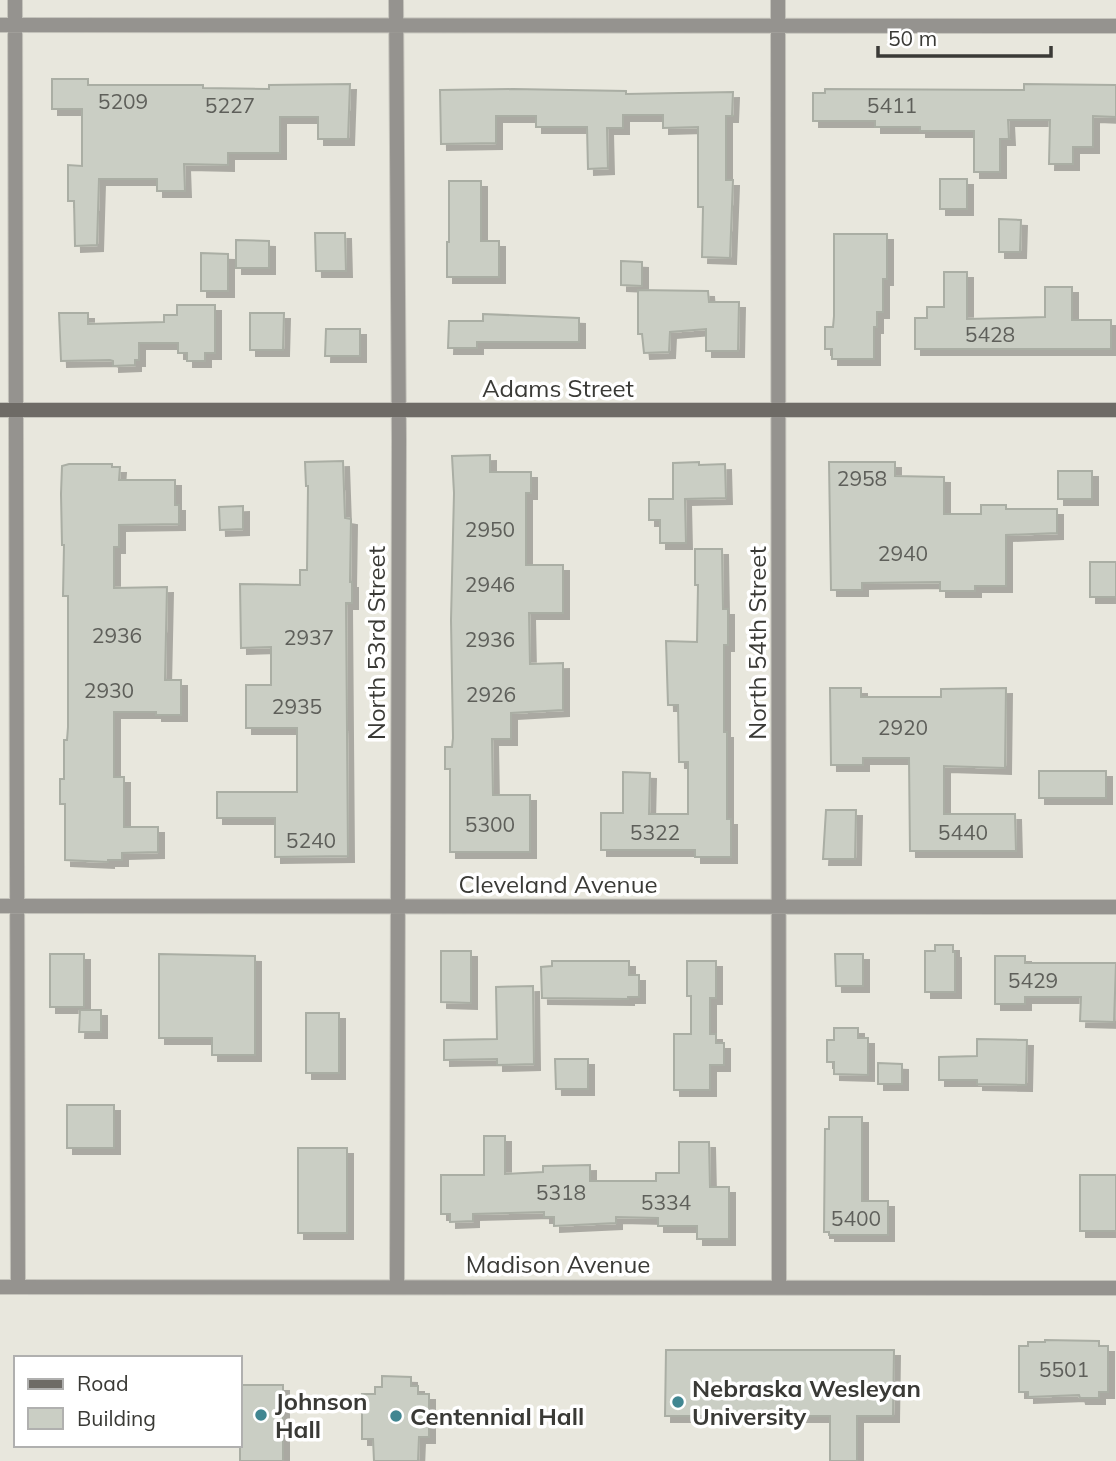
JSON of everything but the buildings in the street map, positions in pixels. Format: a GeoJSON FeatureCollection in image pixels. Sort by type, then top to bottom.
{"type":"FeatureCollection","features":[{"type":"Feature","properties":{"kind":"main road","name":"Adams Street"},"geometry":{"type":"LineString","coordinates":[[0,410],[1116,410]]}},
{"type":"Feature","properties":{"kind":"street"},"geometry":{"type":"LineString","coordinates":[[15,0],[7,25],[17,410],[18,1287]]}},
{"type":"Feature","properties":{"kind":"street","name":"North 53rd Street"},"geometry":{"type":"LineString","coordinates":[[396,0],[397,1287]]}},
{"type":"Feature","properties":{"kind":"street","name":"North 54th Street"},"geometry":{"type":"LineString","coordinates":[[778,0],[779,1287]]}},
{"type":"Feature","properties":{"kind":"street"},"geometry":{"type":"LineString","coordinates":[[7,25],[1116,26]]}},
{"type":"Feature","properties":{"kind":"street","name":"Cleveland Avenue"},"geometry":{"type":"LineString","coordinates":[[0,906],[1116,907]]}},
{"type":"Feature","properties":{"kind":"street","name":"Madison Avenue"},"geometry":{"type":"LineString","coordinates":[[0,1287],[1116,1288]]}},
{"type":"Feature","properties":{"kind":"place","name":"Nebraska Wesleyan University"},"geometry":{"type":"Point","coordinates":[678,1402]}},
{"type":"Feature","properties":{"kind":"place","name":"Johnson Hall"},"geometry":{"type":"Point","coordinates":[261,1415]}},
{"type":"Feature","properties":{"kind":"place","name":"Centennial Hall"},"geometry":{"type":"Point","coordinates":[396,1416]}}]}
